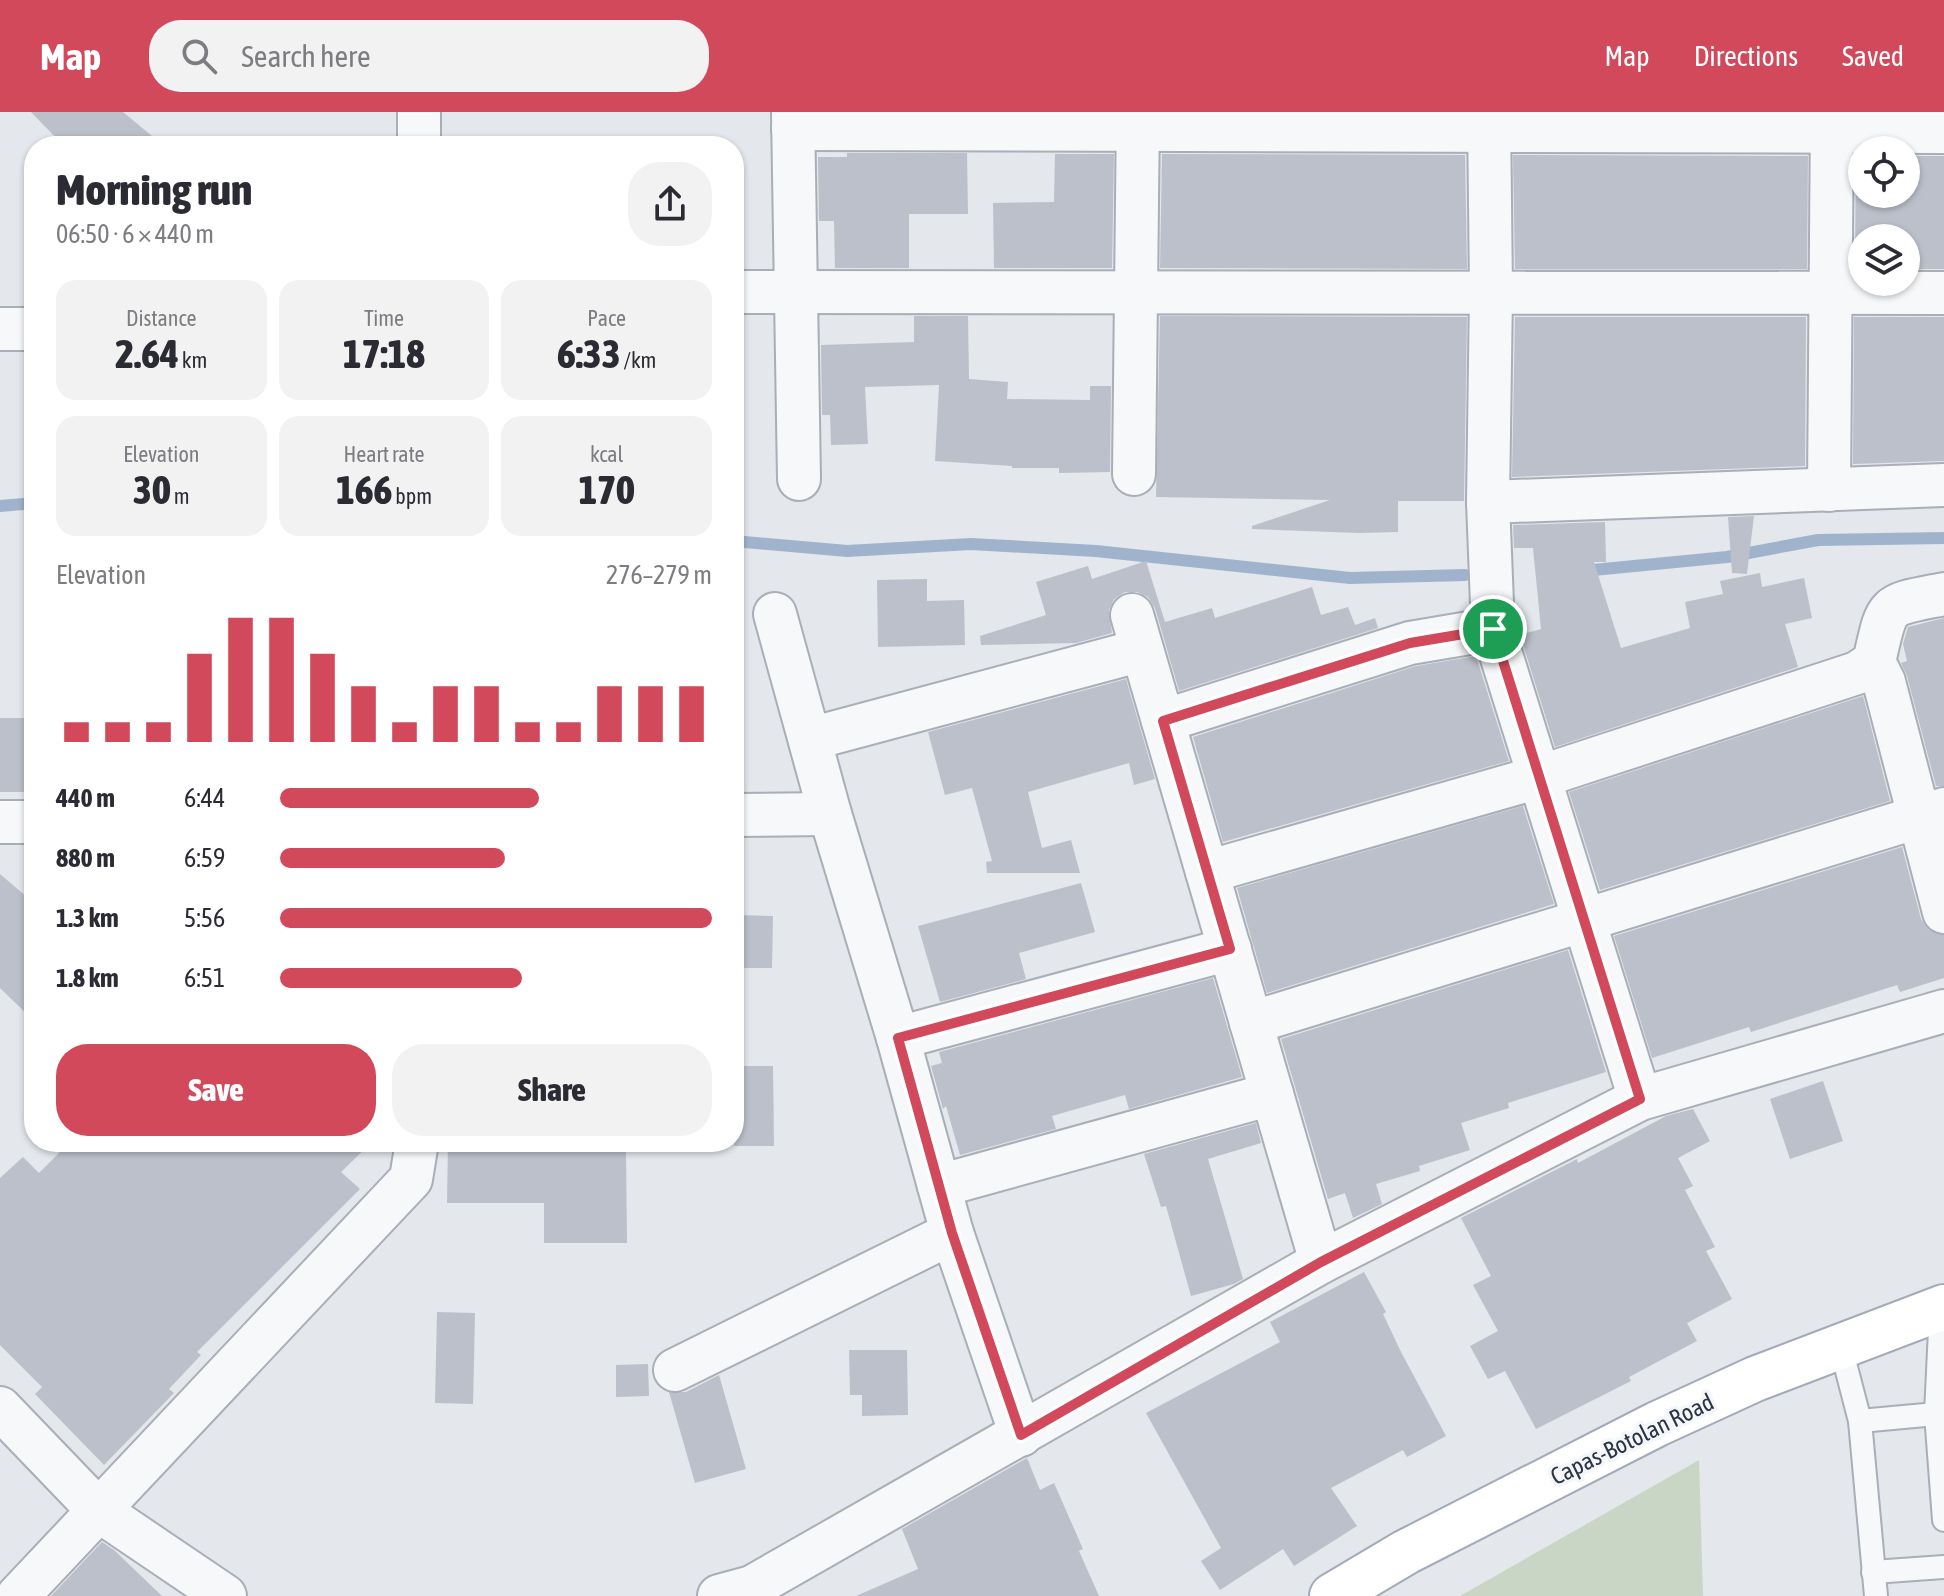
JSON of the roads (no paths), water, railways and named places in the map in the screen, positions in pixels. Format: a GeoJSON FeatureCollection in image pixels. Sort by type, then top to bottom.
{"type":"FeatureCollection","features":[{"type":"Feature","properties":{"kind":"main road","name":"Capas-Botolan Road"},"geometry":{"type":"LineString","coordinates":[[1332,1596],[1406,1552],[1657,1424],[1755,1379],[1943,1307]]}},
{"type":"Feature","properties":{"kind":"street"},"geometry":{"type":"LineString","coordinates":[[419,112],[419,136]]}},
{"type":"Feature","properties":{"kind":"street"},"geometry":{"type":"LineString","coordinates":[[799,479],[793,120],[1832,122],[1944,132]]}},
{"type":"Feature","properties":{"kind":"street"},"geometry":{"type":"LineString","coordinates":[[1134,474],[1138,121]]}},
{"type":"Feature","properties":{"kind":"street"},"geometry":{"type":"LineString","coordinates":[[1489,121],[1491,292],[1488,502],[1493,629],[1640,1099]]}},
{"type":"Feature","properties":{"kind":"street"},"geometry":{"type":"LineString","coordinates":[[1829,490],[1832,122]]}},
{"type":"Feature","properties":{"kind":"street"},"geometry":{"type":"LineString","coordinates":[[744,292],[1944,293]]}},
{"type":"Feature","properties":{"kind":"street"},"geometry":{"type":"LineString","coordinates":[[0,329],[24,329]]}},
{"type":"Feature","properties":{"kind":"street"},"geometry":{"type":"LineString","coordinates":[[1488,502],[1944,485]]}},
{"type":"Feature","properties":{"kind":"street"},"geometry":{"type":"LineString","coordinates":[[1944,594],[1895,603],[1886,613],[1874,662],[1931,812],[1944,912]]}},
{"type":"Feature","properties":{"kind":"street"},"geometry":{"type":"LineString","coordinates":[[775,614],[952,1233],[1021,1435]]}},
{"type":"Feature","properties":{"kind":"street"},"geometry":{"type":"LineString","coordinates":[[1163,721],[1410,643],[1493,629]]}},
{"type":"Feature","properties":{"kind":"street"},"geometry":{"type":"LineString","coordinates":[[810,739],[1137,632],[1321,1262]]}},
{"type":"Feature","properties":{"kind":"street"},"geometry":{"type":"LineString","coordinates":[[1207,872],[1539,777],[1857,673],[1874,662]]}},
{"type":"Feature","properties":{"kind":"street"},"geometry":{"type":"LineString","coordinates":[[1251,1023],[1931,812]]}},
{"type":"Feature","properties":{"kind":"street"},"geometry":{"type":"LineString","coordinates":[[744,815],[830,814]]}},
{"type":"Feature","properties":{"kind":"street"},"geometry":{"type":"LineString","coordinates":[[0,822],[24,822]]}},
{"type":"Feature","properties":{"kind":"street"},"geometry":{"type":"LineString","coordinates":[[898,1038],[1230,949]]}},
{"type":"Feature","properties":{"kind":"street"},"geometry":{"type":"LineString","coordinates":[[719,1596],[752,1587],[1321,1262],[1640,1099],[1944,1011]]}},
{"type":"Feature","properties":{"kind":"street"},"geometry":{"type":"LineString","coordinates":[[939,1186],[1272,1094]]}},
{"type":"Feature","properties":{"kind":"street"},"geometry":{"type":"LineString","coordinates":[[18,1596],[411,1179],[415,1152]]}},
{"type":"Feature","properties":{"kind":"street"},"geometry":{"type":"LineString","coordinates":[[675,1370],[952,1233]]}},
{"type":"Feature","properties":{"kind":"street"},"geometry":{"type":"LineString","coordinates":[[0,1408],[98,1510],[225,1596]]}},
{"type":"Feature","properties":{"kind":"lane"},"geometry":{"type":"LineString","coordinates":[[1943,1307],[1936,1414],[1944,1520]]}},
{"type":"Feature","properties":{"kind":"lane"},"geometry":{"type":"LineString","coordinates":[[1841,1348],[1860,1421],[1876,1596]]}},
{"type":"Feature","properties":{"kind":"lane"},"geometry":{"type":"LineString","coordinates":[[1860,1421],[1936,1414]]}},
{"type":"Feature","properties":{"kind":"lane"},"geometry":{"type":"LineString","coordinates":[[1873,1572],[1944,1567]]}},
{"type":"Feature","properties":{"kind":"waterway"},"geometry":{"type":"LineString","coordinates":[[0,506],[24,504]]}},
{"type":"Feature","properties":{"kind":"waterway"},"geometry":{"type":"LineString","coordinates":[[1583,571],[1727,557],[1818,540],[1944,538]]}},
{"type":"Feature","properties":{"kind":"waterway"},"geometry":{"type":"LineString","coordinates":[[744,542],[847,551],[971,544],[1096,551],[1350,578],[1465,575]]}}]}
